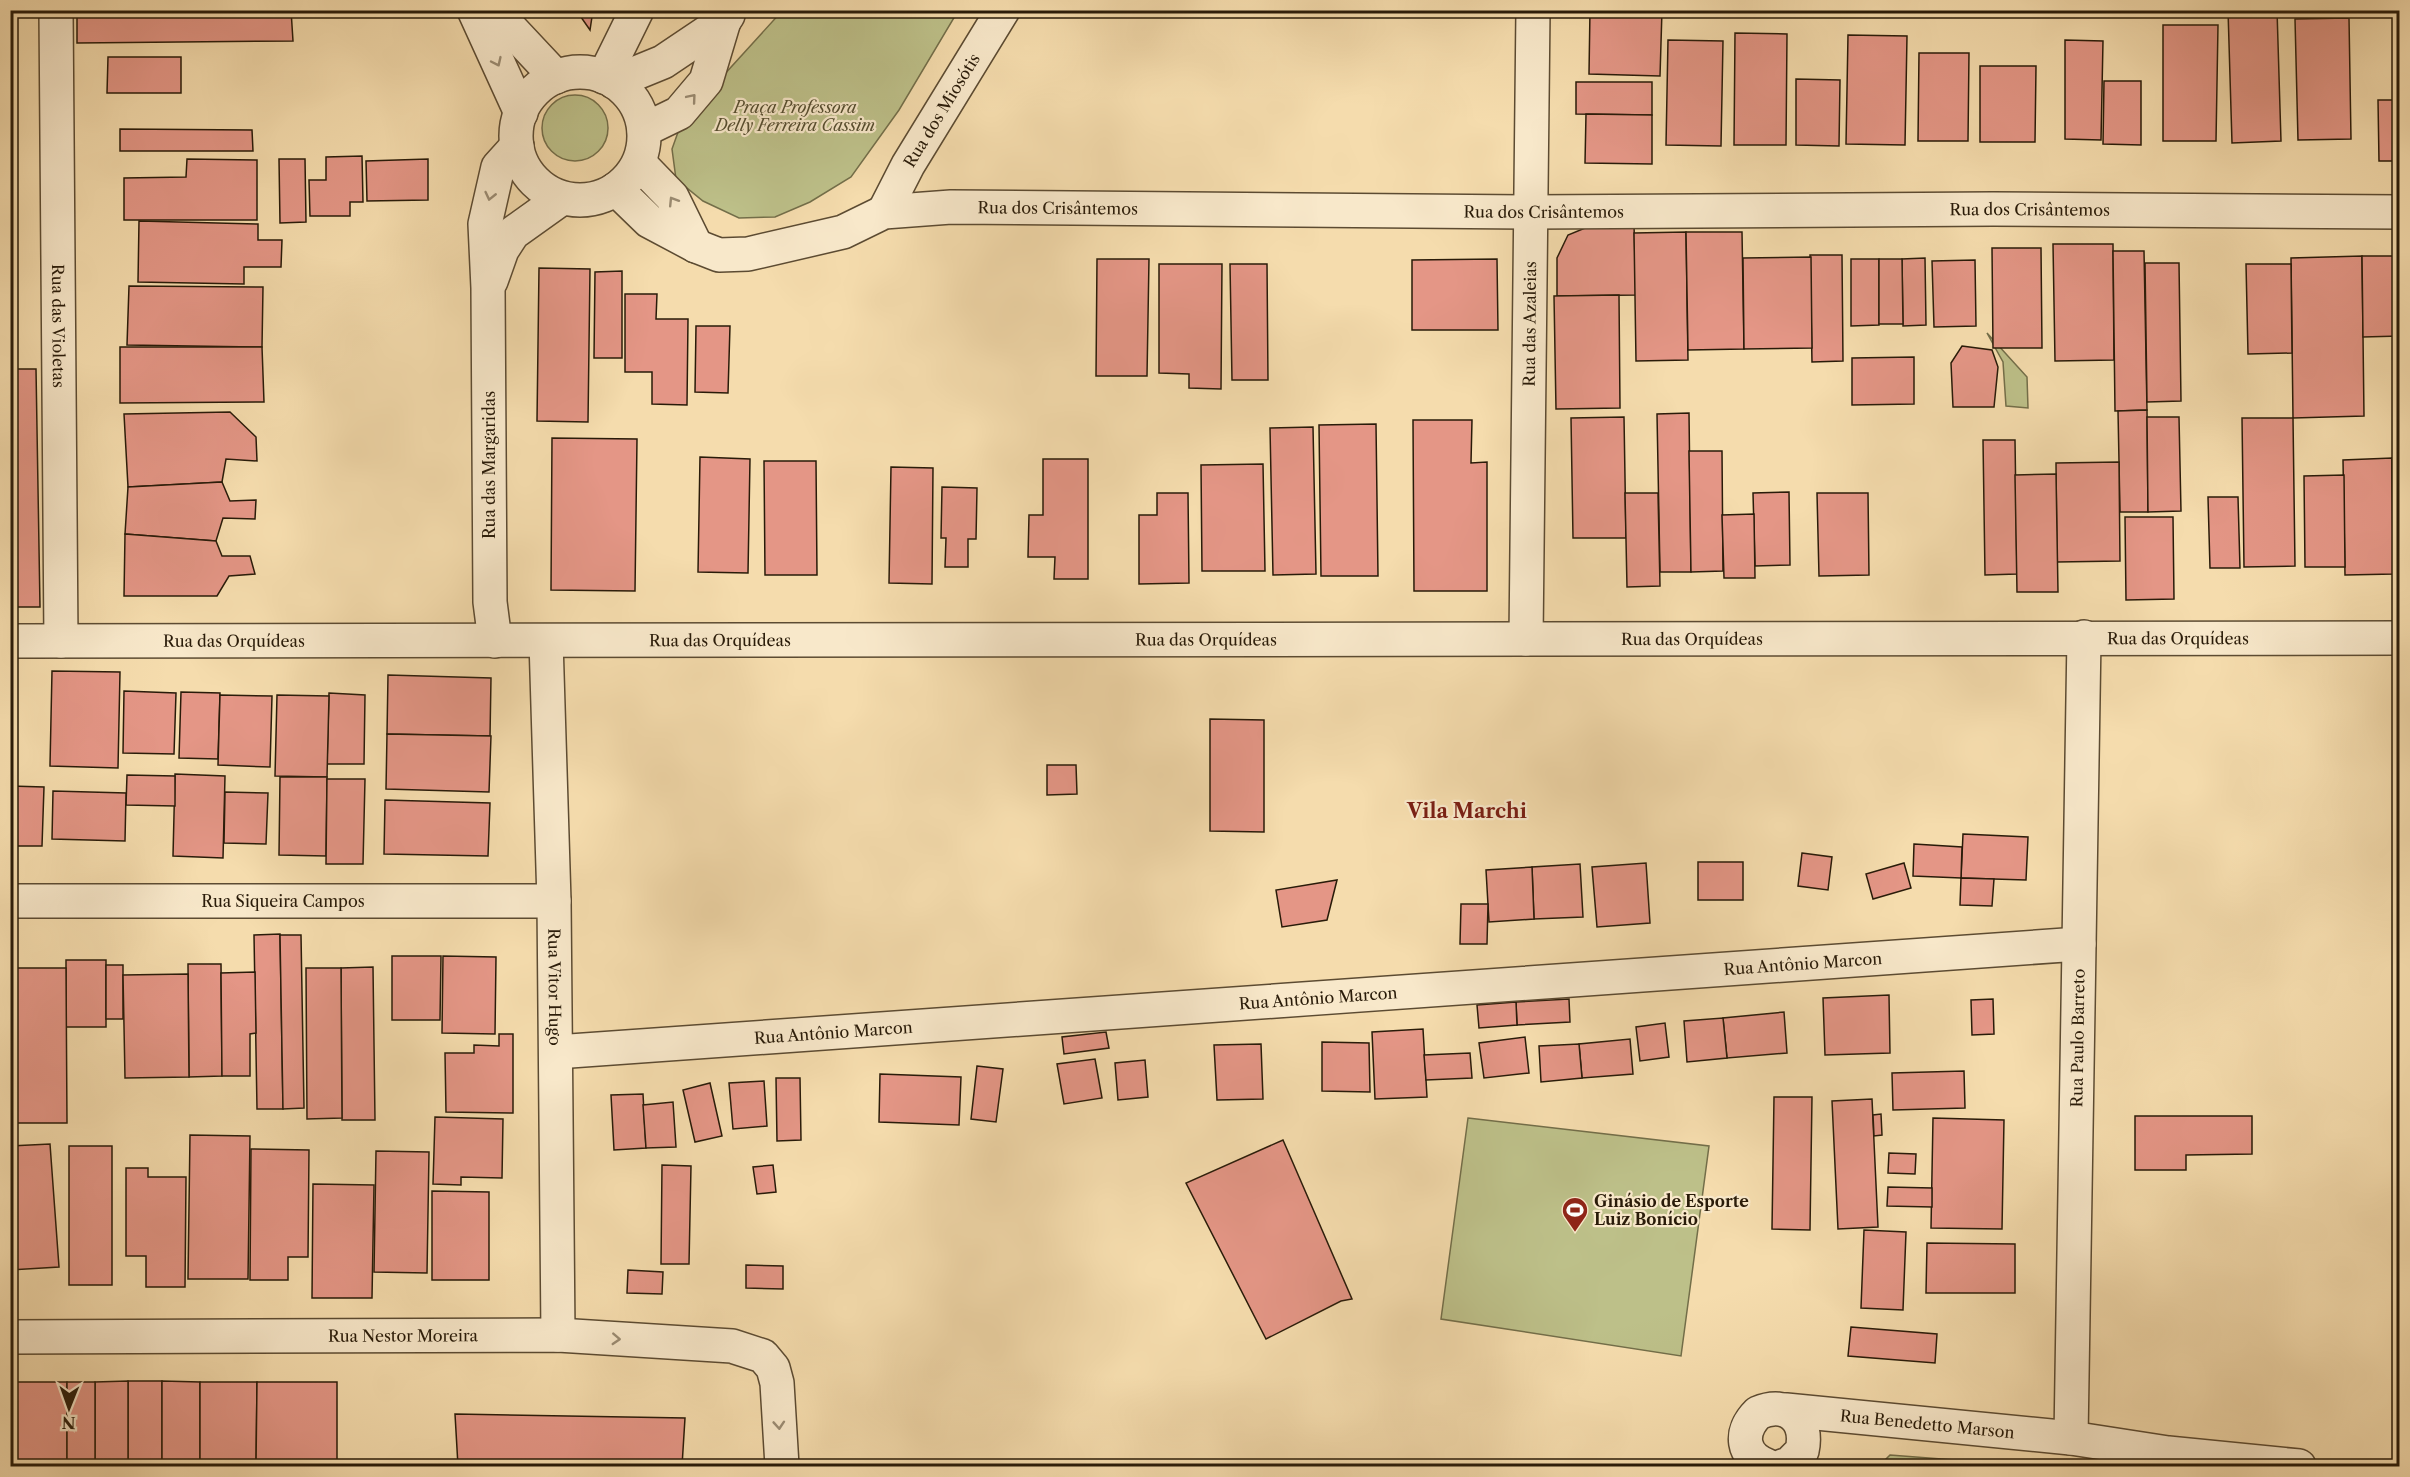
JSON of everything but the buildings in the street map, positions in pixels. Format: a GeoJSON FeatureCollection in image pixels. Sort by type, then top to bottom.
{"type":"FeatureCollection","features":[{"type":"Feature","properties":{"kind":"street","name":"Rua das Violetas"},"geometry":{"type":"LineString","coordinates":[[56,10],[61,641]]}},
{"type":"Feature","properties":{"kind":"street"},"geometry":{"type":"LineString","coordinates":[[474,10],[521,113]]}},
{"type":"Feature","properties":{"kind":"street"},"geometry":{"type":"LineString","coordinates":[[493,10],[556,77]]}},
{"type":"Feature","properties":{"kind":"street"},"geometry":{"type":"LineString","coordinates":[[609,79],[637,10]]}},
{"type":"Feature","properties":{"kind":"street","name":"Rua dos Miosótis"},"geometry":{"type":"LineString","coordinates":[[884,212],[908,165],[1003,10]]}},
{"type":"Feature","properties":{"kind":"street","name":"Rua das Azaleias"},"geometry":{"type":"LineString","coordinates":[[1526,639],[1533,10]]}},
{"type":"Feature","properties":{"kind":"street"},"geometry":{"type":"LineString","coordinates":[[609,79],[663,62],[728,16]]}},
{"type":"Feature","properties":{"kind":"street"},"geometry":{"type":"LineString","coordinates":[[644,130],[679,113],[706,81],[728,16]]}},
{"type":"Feature","properties":{"kind":"street"},"geometry":{"type":"LineString","coordinates":[[574,72],[593,73],[609,79],[629,94],[639,111],[644,130],[644,147],[639,163],[629,178],[616,189],[599,197],[580,200],[562,198],[546,190],[532,178],[522,163],[517,146],[517,129],[521,113],[528,98],[540,86],[556,77],[574,72]]}},
{"type":"Feature","properties":{"kind":"street","name":"Rua das Margaridas"},"geometry":{"type":"LineString","coordinates":[[495,641],[490,602],[488,288],[485,224],[498,167],[517,146]]}},
{"type":"Feature","properties":{"kind":"street"},"geometry":{"type":"LineString","coordinates":[[639,163],[672,197],[696,246]]}},
{"type":"Feature","properties":{"kind":"street","name":"Rua dos Crisântemos"},"geometry":{"type":"LineString","coordinates":[[616,189],[649,221],[696,246],[719,255],[748,254],[843,232],[884,212],[951,207],[1531,212],[1993,209],[2400,212]]}},
{"type":"Feature","properties":{"kind":"street","name":"Rua das Margaridas"},"geometry":{"type":"LineString","coordinates":[[488,288],[502,250],[513,233],[562,198]]}},
{"type":"Feature","properties":{"kind":"street","name":"Rua Paulo Barreto"},"geometry":{"type":"LineString","coordinates":[[2071,1438],[2084,637]]}},
{"type":"Feature","properties":{"kind":"street","name":"Rua das Orquídeas"},"geometry":{"type":"LineString","coordinates":[[10,641],[2400,638]]}},
{"type":"Feature","properties":{"kind":"street","name":"Rua Vitor Hugo"},"geometry":{"type":"LineString","coordinates":[[546,641],[554,902],[558,1335]]}},
{"type":"Feature","properties":{"kind":"street","name":"Rua Siqueira Campos"},"geometry":{"type":"LineString","coordinates":[[10,901],[554,902]]}},
{"type":"Feature","properties":{"kind":"street","name":"Rua Antônio Marcon"},"geometry":{"type":"LineString","coordinates":[[555,1052],[2079,944]]}},
{"type":"Feature","properties":{"kind":"street","name":"Rua Nestor Moreira"},"geometry":{"type":"LineString","coordinates":[[10,1337],[558,1335],[732,1346],[763,1356],[773,1368],[777,1383],[782,1467]]}},
{"type":"Feature","properties":{"kind":"street","name":"Rua Benedetto Marson"},"geometry":{"type":"LineString","coordinates":[[1754,1460],[1746,1429],[1758,1413],[1767,1409],[2071,1438],[2168,1453],[2299,1467]]}},
{"type":"Feature","properties":{"kind":"street"},"geometry":{"type":"LineString","coordinates":[[1782,1467],[1797,1458],[1802,1451],[1804,1441],[1800,1423],[1786,1410]]}},
{"type":"Feature","properties":{"kind":"green space","name":"Praça Professora Delly Ferreira Cassim"},"geometry":{"type":"Polygon","coordinates":[[[782,11],[958,11],[899,110],[851,177],[810,202],[775,217],[739,218],[703,201],[676,179],[672,149],[682,121],[782,11]]]}},
{"type":"Feature","properties":{"kind":"green space"},"geometry":{"type":"Polygon","coordinates":[[[575,95],[588,98],[598,105],[605,115],[608,128],[605,141],[598,151],[588,158],[575,161],[562,158],[552,151],[545,141],[542,128],[545,115],[552,105],[562,98],[575,95]]]}},
{"type":"Feature","properties":{"kind":"green space"},"geometry":{"type":"Polygon","coordinates":[[[1987,333],[2027,377],[2028,408],[2006,406],[2003,362],[1987,333]]]}},
{"type":"Feature","properties":{"kind":"green space","name":"Ginásio de Esporte Luiz Bonício"},"geometry":{"type":"Polygon","coordinates":[[[1468,1118],[1709,1146],[1681,1356],[1441,1319],[1468,1118]]]}},
{"type":"Feature","properties":{"kind":"green space"},"geometry":{"type":"Polygon","coordinates":[[[1890,1455],[2032,1466],[1879,1466],[1890,1455]]]}},
{"type":"Feature","properties":{"kind":"place","name":"Ginásio de Esporte Luiz Bonício"},"geometry":{"type":"Point","coordinates":[1575,1233]}},
{"type":"Feature","properties":{"kind":"district","name":"Vila Marchi"},"geometry":{"type":"Point","coordinates":[1467,811]}}]}
